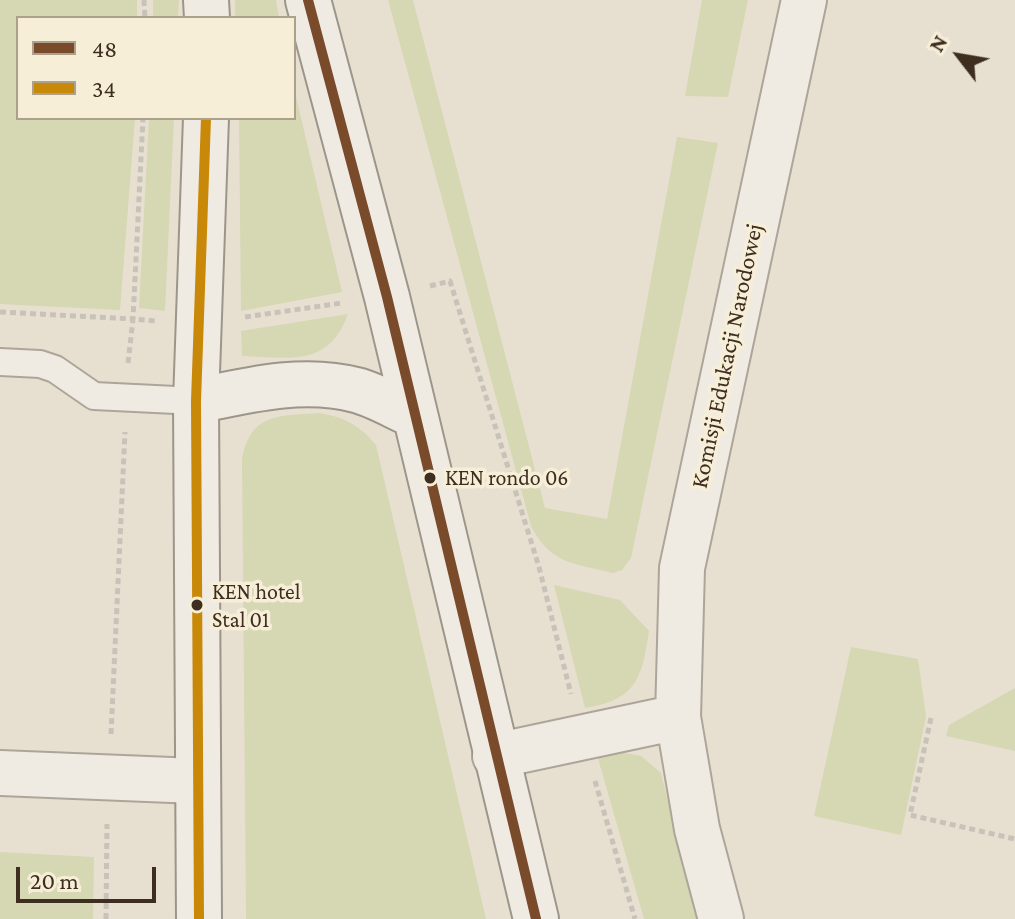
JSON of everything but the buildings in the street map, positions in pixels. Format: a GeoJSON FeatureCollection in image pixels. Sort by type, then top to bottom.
{"type":"FeatureCollection","features":[{"type":"Feature","properties":{"kind":"street"},"geometry":{"type":"LineString","coordinates":[[308,0],[387,297],[536,919]]}},
{"type":"Feature","properties":{"kind":"street","name":"Komisji Edukacji Narodowej"},"geometry":{"type":"LineString","coordinates":[[721,919],[697,829],[678,717],[682,568],[804,0]]}},
{"type":"Feature","properties":{"kind":"street"},"geometry":{"type":"LineString","coordinates":[[199,919],[196,401],[206,120]]}},
{"type":"Feature","properties":{"kind":"street"},"geometry":{"type":"LineString","coordinates":[[196,401],[253,389],[308,384],[357,390],[414,415]]}},
{"type":"Feature","properties":{"kind":"street"},"geometry":{"type":"LineString","coordinates":[[495,756],[678,717]]}},
{"type":"Feature","properties":{"kind":"street"},"geometry":{"type":"LineString","coordinates":[[0,773],[196,781]]}},
{"type":"Feature","properties":{"kind":"lane"},"geometry":{"type":"LineString","coordinates":[[0,362],[40,364],[55,369],[94,396],[196,401]]}},
{"type":"Feature","properties":{"kind":"path"},"geometry":{"type":"LineString","coordinates":[[0,312],[133,319],[143,120]]}},
{"type":"Feature","properties":{"kind":"path"},"geometry":{"type":"LineString","coordinates":[[127,376],[128,365]]}},
{"type":"Feature","properties":{"kind":"path"},"geometry":{"type":"LineString","coordinates":[[106,919],[108,777],[125,429]]}},
{"type":"Feature","properties":{"kind":"path"},"geometry":{"type":"LineString","coordinates":[[931,718],[910,815],[1015,839]]}},
{"type":"Feature","properties":{"kind":"green space"},"geometry":{"type":"Polygon","coordinates":[[[0,0],[137,0],[137,16],[16,16],[16,120],[135,120],[120,310],[0,304],[0,0]]]}},
{"type":"Feature","properties":{"kind":"green space"},"geometry":{"type":"Polygon","coordinates":[[[153,0],[179,0],[178,16],[153,16],[153,0]]]}},
{"type":"Feature","properties":{"kind":"green space"},"geometry":{"type":"Polygon","coordinates":[[[235,0],[276,0],[279,16],[235,16],[235,0]]]}},
{"type":"Feature","properties":{"kind":"green space"},"geometry":{"type":"Polygon","coordinates":[[[388,0],[413,0],[545,508],[607,519],[677,137],[718,143],[631,558],[622,570],[613,573],[565,560],[547,548],[531,526],[388,0]]]}},
{"type":"Feature","properties":{"kind":"green space"},"geometry":{"type":"Polygon","coordinates":[[[702,0],[748,0],[728,97],[685,96],[702,0]]]}},
{"type":"Feature","properties":{"kind":"green space"},"geometry":{"type":"Polygon","coordinates":[[[296,96],[342,292],[241,311],[239,120],[296,120],[296,96]]]}},
{"type":"Feature","properties":{"kind":"green space"},"geometry":{"type":"Polygon","coordinates":[[[149,120],[174,120],[165,311],[139,308],[149,120]]]}},
{"type":"Feature","properties":{"kind":"green space"},"geometry":{"type":"Polygon","coordinates":[[[348,314],[340,331],[319,351],[292,358],[242,356],[241,331],[348,314]]]}},
{"type":"Feature","properties":{"kind":"green space"},"geometry":{"type":"Polygon","coordinates":[[[320,413],[351,423],[376,445],[486,919],[246,919],[242,460],[246,444],[260,425],[280,417],[320,413]]]}},
{"type":"Feature","properties":{"kind":"green space"},"geometry":{"type":"Polygon","coordinates":[[[554,585],[620,600],[649,631],[639,674],[626,693],[585,708],[554,585]]]}},
{"type":"Feature","properties":{"kind":"green space"},"geometry":{"type":"Polygon","coordinates":[[[851,647],[918,659],[926,717],[901,835],[814,816],[851,647]]]}},
{"type":"Feature","properties":{"kind":"green space"},"geometry":{"type":"Polygon","coordinates":[[[1015,688],[1015,751],[946,736],[949,725],[1015,688]]]}},
{"type":"Feature","properties":{"kind":"green space"},"geometry":{"type":"Polygon","coordinates":[[[620,752],[641,756],[661,773],[697,919],[644,919],[597,755],[620,752]]]}},
{"type":"Feature","properties":{"kind":"green space"},"geometry":{"type":"Polygon","coordinates":[[[0,852],[94,857],[93,919],[0,919],[0,852]]]}},
{"type":"Feature","properties":{"kind":"transit line","name":"48"},"geometry":{"type":"LineString","coordinates":[[308,0],[387,297],[536,919]]}},
{"type":"Feature","properties":{"kind":"transit line","name":"34"},"geometry":{"type":"LineString","coordinates":[[199,919],[196,401],[206,120]]}},
{"type":"Feature","properties":{"kind":"place","name":"KEN rondo 06"},"geometry":{"type":"Point","coordinates":[430,478]}},
{"type":"Feature","properties":{"kind":"place","name":"KEN hotel Stal 01"},"geometry":{"type":"Point","coordinates":[197,605]}}]}
